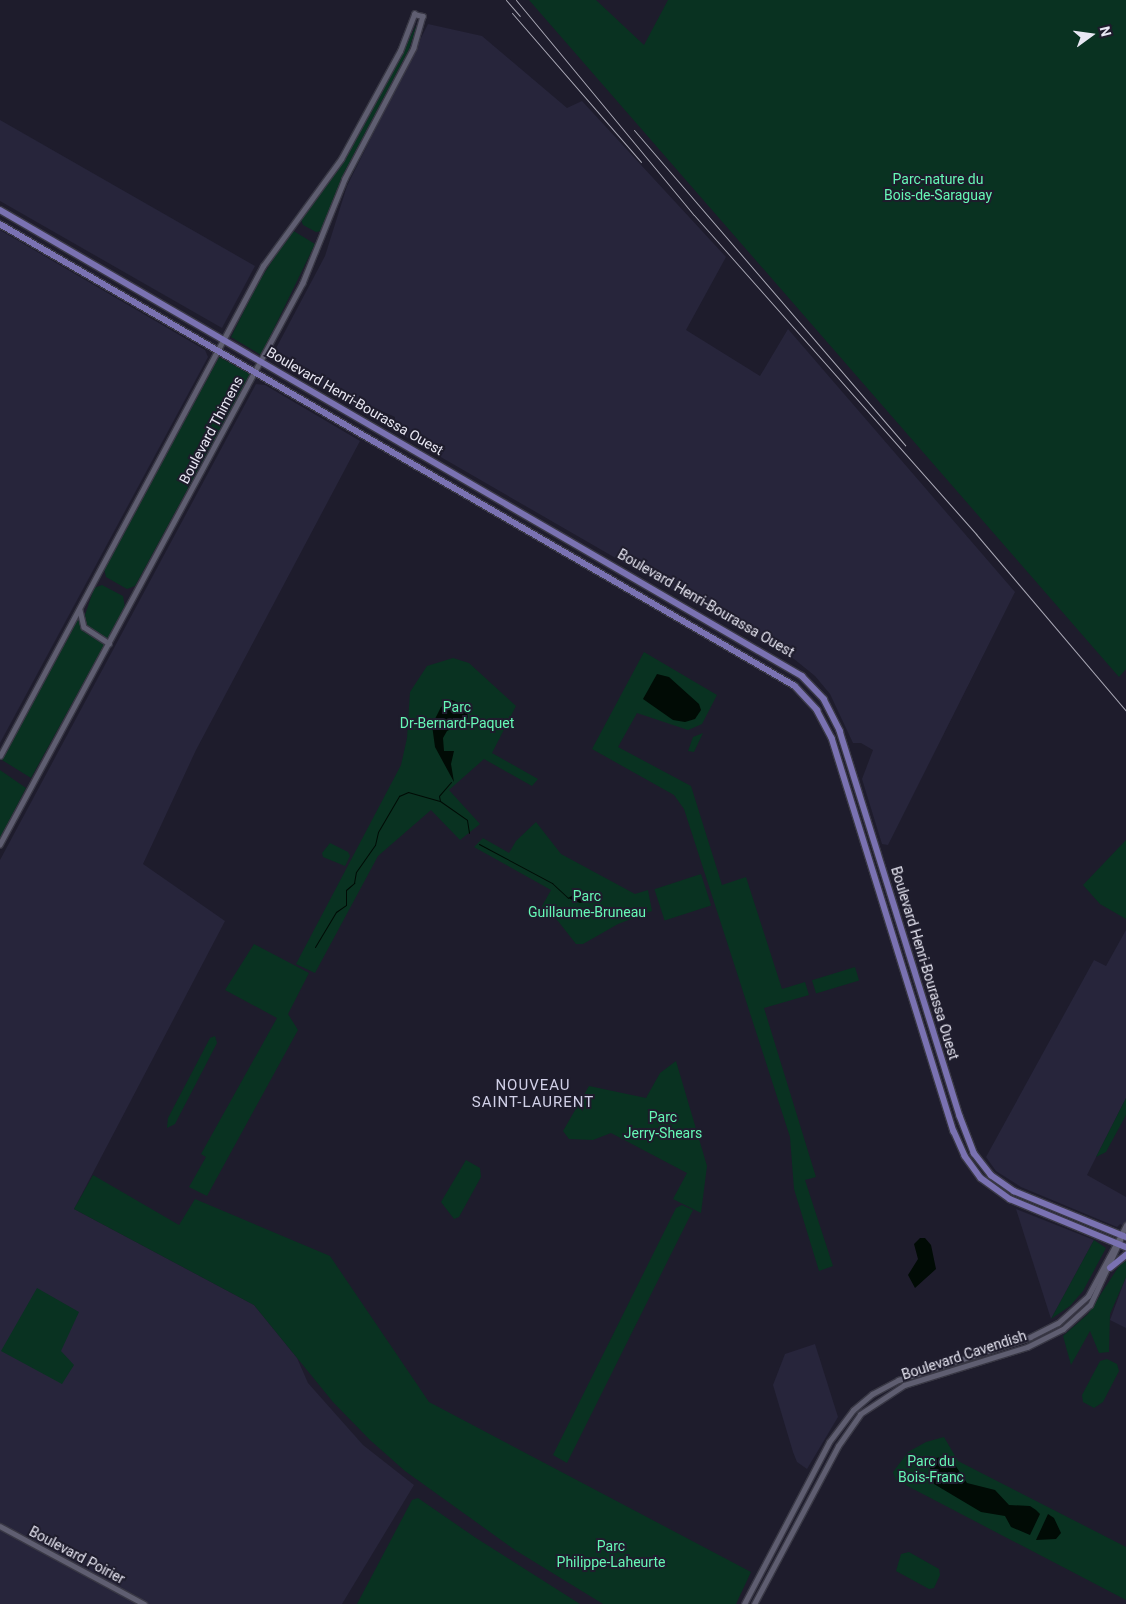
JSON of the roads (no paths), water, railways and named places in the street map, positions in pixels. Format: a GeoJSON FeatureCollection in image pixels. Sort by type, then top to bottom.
{"type":"FeatureCollection","features":[{"type":"Feature","properties":{"kind":"main road","name":"Boulevard Henri-Bourassa Ouest"},"geometry":{"type":"LineString","coordinates":[[0,210],[779,659],[812,684],[830,709],[840,731],[957,1109],[974,1153],[991,1175],[1014,1191],[1124,1236]]}},
{"type":"Feature","properties":{"kind":"main road","name":"Boulevard Henri-Bourassa Ouest"},"geometry":{"type":"LineString","coordinates":[[0,224],[769,668],[803,693],[820,713],[832,738],[954,1131],[965,1156],[981,1178],[1005,1196],[1122,1244]]}},
{"type":"Feature","properties":{"kind":"main road"},"geometry":{"type":"LineString","coordinates":[[1122,1244],[1124,1236]]}},
{"type":"Feature","properties":{"kind":"main road","name":"Boulevard Cavendish"},"geometry":{"type":"LineString","coordinates":[[754,1604],[840,1442],[865,1410],[904,1384],[1027,1347],[1059,1332],[1088,1308],[1122,1244]]}},
{"type":"Feature","properties":{"kind":"main road","name":"Boulevard Cavendish"},"geometry":{"type":"LineString","coordinates":[[744,1604],[829,1442],[853,1410],[872,1394],[898,1380],[1025,1339],[1058,1324],[1086,1299],[1122,1244]]}},
{"type":"Feature","properties":{"kind":"main road"},"geometry":{"type":"LineString","coordinates":[[1110,1268],[1126,1254]]}},
{"type":"Feature","properties":{"kind":"street","name":"Boulevard Thimens"},"geometry":{"type":"LineString","coordinates":[[0,845],[262,361],[307,273],[350,169],[416,44],[423,16],[414,14],[402,46],[341,159],[275,246],[223,339]]}},
{"type":"Feature","properties":{"kind":"street"},"geometry":{"type":"LineString","coordinates":[[0,756],[223,339]]}},
{"type":"Feature","properties":{"kind":"street"},"geometry":{"type":"LineString","coordinates":[[79,608],[84,627],[109,643]]}},
{"type":"Feature","properties":{"kind":"street"},"geometry":{"type":"LineString","coordinates":[[1124,1236],[1126,1225]]}},
{"type":"Feature","properties":{"kind":"street","name":"Boulevard Poirier"},"geometry":{"type":"LineString","coordinates":[[0,1526],[144,1604]]}},
{"type":"Feature","properties":{"kind":"waterway"},"geometry":{"type":"LineString","coordinates":[[451,782],[439,796],[440,801],[467,820],[469,833]]}},
{"type":"Feature","properties":{"kind":"waterway"},"geometry":{"type":"LineString","coordinates":[[315,947],[336,912],[346,905],[346,890],[354,883],[356,872],[375,845],[378,832],[399,796],[408,792],[440,801]]}},
{"type":"Feature","properties":{"kind":"waterway"},"geometry":{"type":"LineString","coordinates":[[479,844],[552,883],[568,898]]}},
{"type":"Feature","properties":{"kind":"tram line"},"geometry":{"type":"LineString","coordinates":[[506,0],[520,16]]}},
{"type":"Feature","properties":{"kind":"tram line"},"geometry":{"type":"LineString","coordinates":[[516,0],[694,215],[976,534],[1126,711]]}},
{"type":"Feature","properties":{"kind":"tram line"},"geometry":{"type":"LineString","coordinates":[[512,13],[641,162]]}},
{"type":"Feature","properties":{"kind":"tram line"},"geometry":{"type":"LineString","coordinates":[[634,130],[905,445]]}},
{"type":"Feature","properties":{"kind":"district","name":"NOUVEAU SAINT-LAURENT"},"geometry":{"type":"Point","coordinates":[533,1094]}},
{"type":"Feature","properties":{"kind":"park label","name":"Parc-nature du Bois-de-Saraguay"},"geometry":{"type":"Point","coordinates":[938,187]}},
{"type":"Feature","properties":{"kind":"park label","name":"Parc Dr-Bernard-Paquet"},"geometry":{"type":"Point","coordinates":[457,716]}},
{"type":"Feature","properties":{"kind":"park label","name":"Parc Guillaume-Bruneau"},"geometry":{"type":"Point","coordinates":[587,904]}},
{"type":"Feature","properties":{"kind":"park label","name":"Parc Jerry-Shears"},"geometry":{"type":"Point","coordinates":[663,1126]}},
{"type":"Feature","properties":{"kind":"park label","name":"Parc du Bois-Franc"},"geometry":{"type":"Point","coordinates":[931,1469]}},
{"type":"Feature","properties":{"kind":"park label","name":"Parc Philippe-Laheurte"},"geometry":{"type":"Point","coordinates":[611,1554]}}]}
